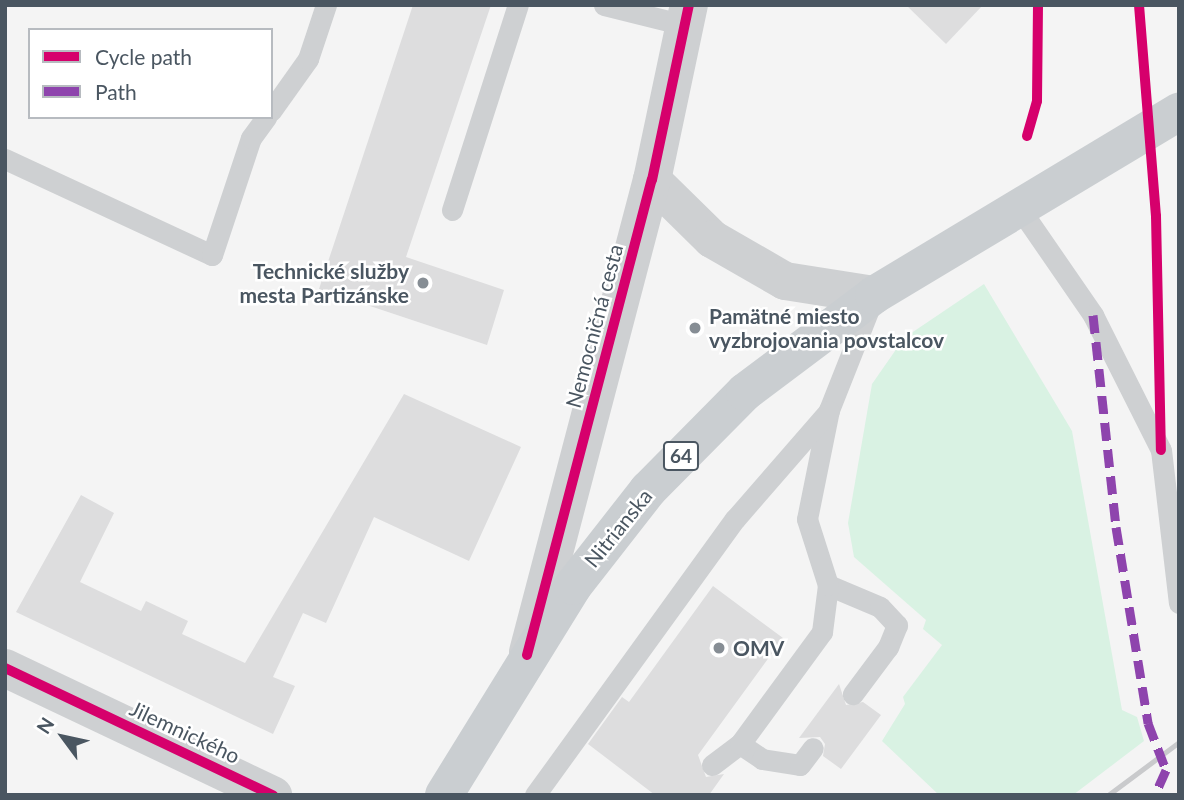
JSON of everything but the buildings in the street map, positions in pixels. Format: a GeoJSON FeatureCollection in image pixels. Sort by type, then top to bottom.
{"type":"FeatureCollection","features":[{"type":"Feature","properties":{"kind":"main road","name":"Nitrianska"},"geometry":{"type":"LineString","coordinates":[[444,795],[527,655],[609,539],[700,435],[745,392],[874,295],[1179,112]]}},
{"type":"Feature","properties":{"kind":"street","name":"Nemocničná cesta"},"geometry":{"type":"LineString","coordinates":[[527,655],[652,180],[687,15]]}},
{"type":"Feature","properties":{"kind":"street"},"geometry":{"type":"LineString","coordinates":[[652,180],[712,239],[785,281],[874,295]]}},
{"type":"Feature","properties":{"kind":"street","name":"Jilemnického"},"geometry":{"type":"LineString","coordinates":[[5,668],[273,795]]}},
{"type":"Feature","properties":{"kind":"lane"},"geometry":{"type":"LineString","coordinates":[[273,108],[308,59],[326,5]]}},
{"type":"Feature","properties":{"kind":"lane"},"geometry":{"type":"LineString","coordinates":[[452,210],[518,5]]}},
{"type":"Feature","properties":{"kind":"lane"},"geometry":{"type":"LineString","coordinates":[[604,5],[687,15]]}},
{"type":"Feature","properties":{"kind":"lane"},"geometry":{"type":"LineString","coordinates":[[5,159],[212,255],[251,138],[265,119]]}},
{"type":"Feature","properties":{"kind":"lane"},"geometry":{"type":"LineString","coordinates":[[1020,209],[1093,315],[1160,450],[1179,603]]}},
{"type":"Feature","properties":{"kind":"lane"},"geometry":{"type":"LineString","coordinates":[[712,765],[740,744],[822,632],[828,585],[807,519],[829,410],[874,295]]}},
{"type":"Feature","properties":{"kind":"lane"},"geometry":{"type":"LineString","coordinates":[[535,795],[735,519],[829,410]]}},
{"type":"Feature","properties":{"kind":"lane"},"geometry":{"type":"LineString","coordinates":[[828,585],[880,607],[897,625],[888,647],[853,694]]}},
{"type":"Feature","properties":{"kind":"lane"},"geometry":{"type":"LineString","coordinates":[[740,744],[762,760],[800,765],[813,748]]}},
{"type":"Feature","properties":{"kind":"green space"},"geometry":{"type":"Polygon","coordinates":[[[984,284],[1072,431],[1122,710],[1137,717],[1144,741],[1073,795],[939,795],[882,741],[905,704],[903,697],[942,645],[923,629],[926,620],[854,557],[848,523],[872,384],[904,338],[984,284]]]}},
{"type":"Feature","properties":{"kind":"railway"},"geometry":{"type":"LineString","coordinates":[[1108,795],[1179,742]]}},
{"type":"Feature","properties":{"kind":"marked path"},"geometry":{"type":"LineString","coordinates":[[1093,315],[1116,527],[1148,723],[1166,770],[1155,795]]}},
{"type":"Feature","properties":{"kind":"cycle path"},"geometry":{"type":"LineString","coordinates":[[527,655],[652,180],[689,5]]}},
{"type":"Feature","properties":{"kind":"cycle path"},"geometry":{"type":"LineString","coordinates":[[1027,136],[1037,101],[1038,5]]}},
{"type":"Feature","properties":{"kind":"cycle path"},"geometry":{"type":"LineString","coordinates":[[1139,5],[1156,216],[1161,450]]}},
{"type":"Feature","properties":{"kind":"cycle path"},"geometry":{"type":"LineString","coordinates":[[5,668],[273,795]]}},
{"type":"Feature","properties":{"kind":"place","name":"Technické služby mesta Partizánske"},"geometry":{"type":"Point","coordinates":[423,283]}},
{"type":"Feature","properties":{"kind":"place","name":"Pamätné miesto vyzbrojovania povstalcov"},"geometry":{"type":"Point","coordinates":[695,328]}},
{"type":"Feature","properties":{"kind":"place","name":"OMV"},"geometry":{"type":"Point","coordinates":[719,648]}}]}
